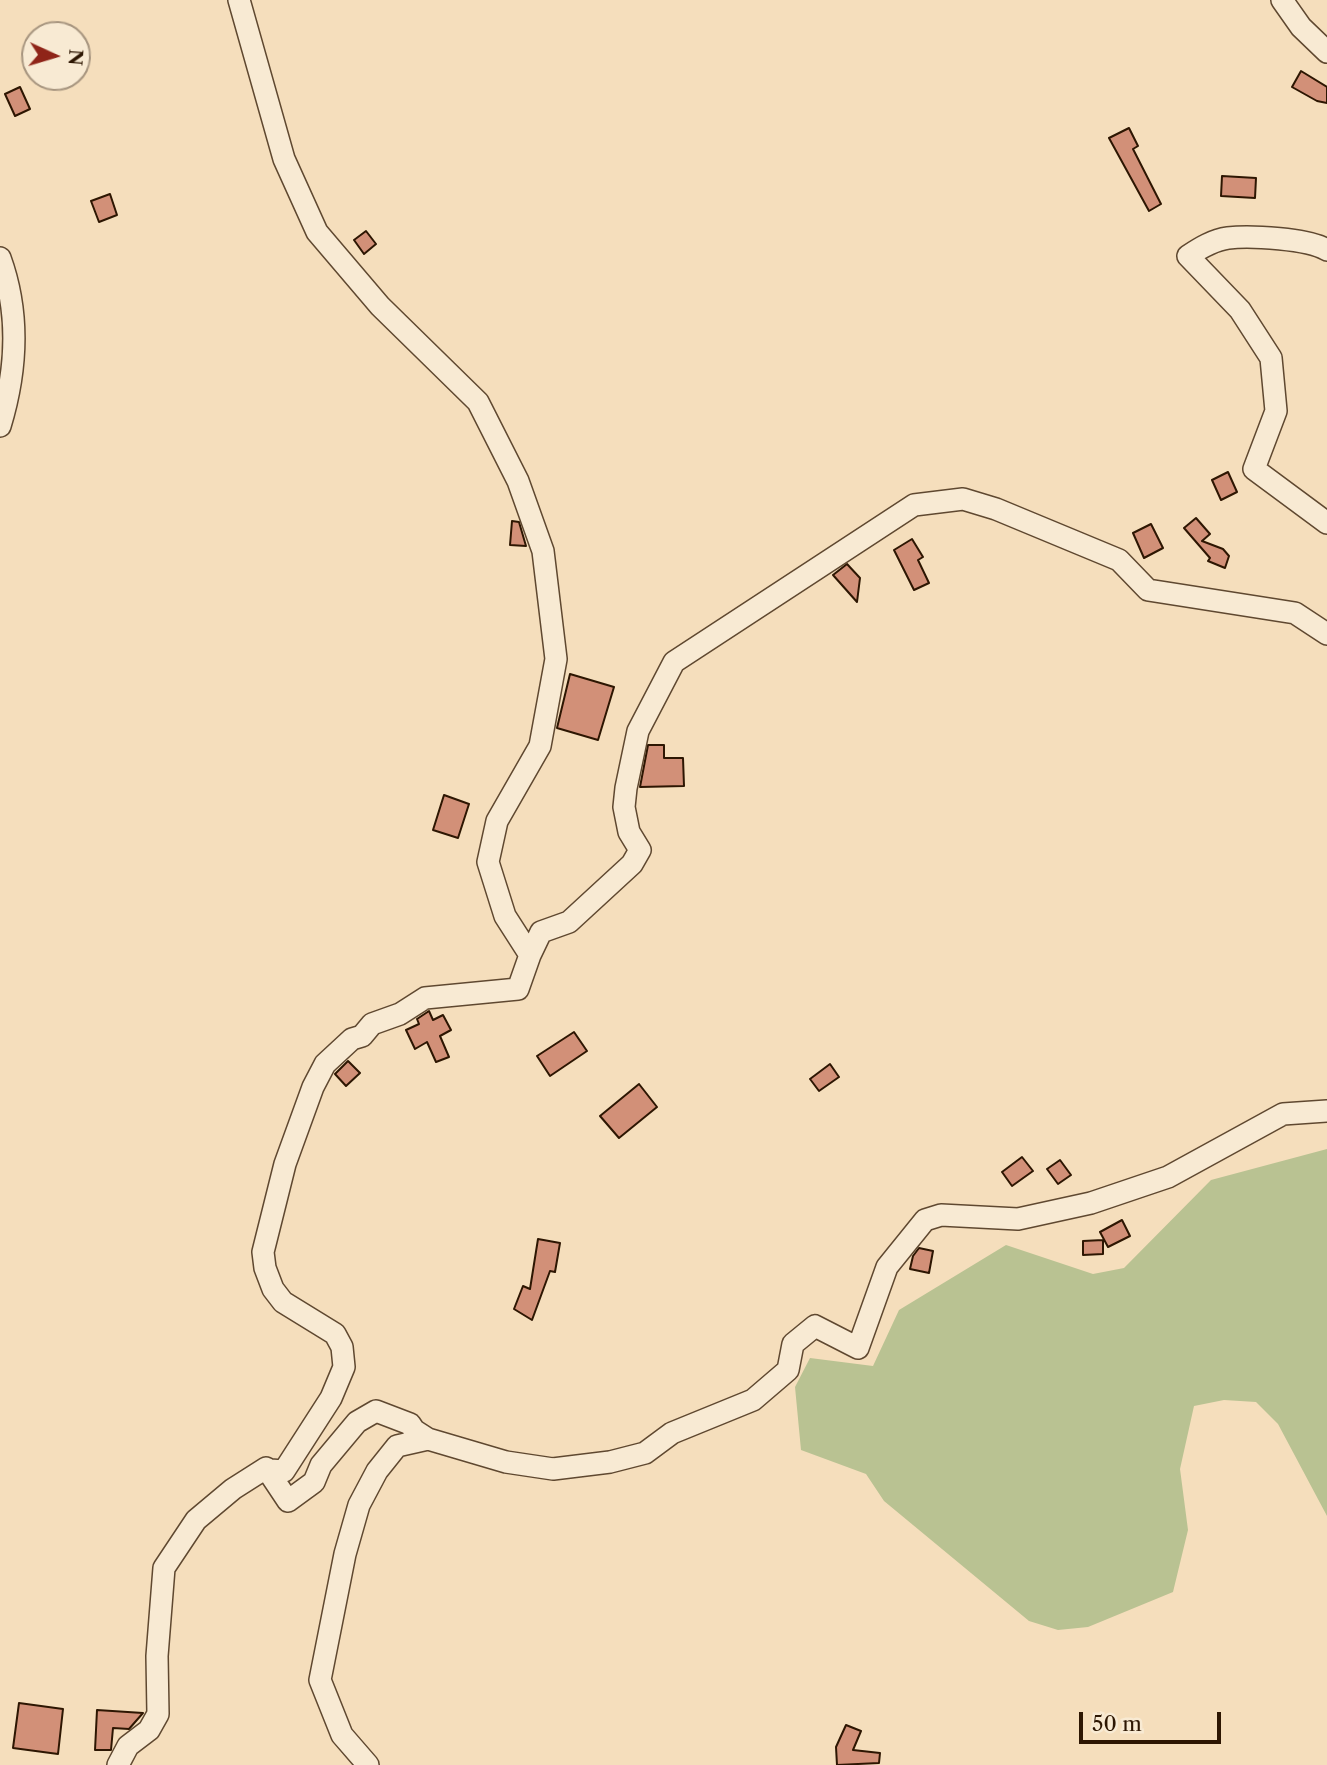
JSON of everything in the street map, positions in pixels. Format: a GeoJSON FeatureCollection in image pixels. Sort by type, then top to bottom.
{"type":"FeatureCollection","features":[{"type":"Feature","properties":{"kind":"street"},"geometry":{"type":"LineString","coordinates":[[239,0],[284,159],[317,232],[380,306],[478,402],[518,481],[543,551],[556,659],[540,746],[497,821],[488,862],[505,916],[530,955]]}},
{"type":"Feature","properties":{"kind":"street"},"geometry":{"type":"LineString","coordinates":[[1282,0],[1301,27],[1327,52]]}},
{"type":"Feature","properties":{"kind":"street"},"geometry":{"type":"LineString","coordinates":[[1327,250],[1274,239],[1228,238],[1205,244],[1188,256],[1240,310],[1271,358],[1276,411],[1254,470],[1327,523]]}},
{"type":"Feature","properties":{"kind":"street"},"geometry":{"type":"LineString","coordinates":[[0,258],[12,291],[14,336],[11,389],[0,426]]}},
{"type":"Feature","properties":{"kind":"street"},"geometry":{"type":"LineString","coordinates":[[118,1765],[128,1746],[149,1730],[158,1714],[157,1656],[164,1568],[196,1520],[260,1469],[284,1471],[303,1446],[306,1435],[331,1398],[344,1367],[342,1347],[335,1334],[283,1302],[273,1289],[265,1268],[263,1252],[285,1164],[313,1087],[325,1064],[352,1039],[362,1036],[372,1024],[400,1014],[425,998],[518,989],[541,932],[569,922],[632,864],[640,850],[629,832],[624,807],[626,788],[638,732],[674,662],[914,505],[962,499],[996,509],[1119,560],[1148,590],[1296,612],[1327,634]]}},
{"type":"Feature","properties":{"kind":"street"},"geometry":{"type":"LineString","coordinates":[[270,1470],[288,1501],[314,1482],[321,1465],[357,1422],[376,1411],[410,1424],[428,1439],[506,1462],[553,1469],[610,1462],[645,1452],[671,1433],[753,1400],[788,1370],[793,1344],[816,1326],[858,1348],[887,1267],[925,1220],[941,1215],[1018,1219],[1091,1203],[1168,1177],[1283,1114],[1327,1111]]}},
{"type":"Feature","properties":{"kind":"street"},"geometry":{"type":"LineString","coordinates":[[368,1765],[342,1735],[320,1680],[345,1553],[359,1505],[377,1471],[397,1446],[428,1439]]}},
{"type":"Feature","properties":{"kind":"green space"},"geometry":{"type":"Polygon","coordinates":[[[1327,1149],[1327,1516],[1278,1424],[1256,1402],[1224,1400],[1194,1406],[1180,1469],[1188,1530],[1173,1592],[1088,1627],[1058,1630],[1029,1621],[884,1501],[866,1474],[801,1450],[795,1387],[810,1358],[873,1366],[899,1310],[1006,1245],[1093,1274],[1124,1268],[1211,1180],[1327,1149]]]}},
{"type":"Feature","properties":{"kind":"building"},"geometry":{"type":"Polygon","coordinates":[[[1301,71],[1327,87],[1327,103],[1317,101],[1292,87],[1301,71]]]}},
{"type":"Feature","properties":{"kind":"building"},"geometry":{"type":"Polygon","coordinates":[[[20,87],[30,109],[15,116],[5,94],[20,87]]]}},
{"type":"Feature","properties":{"kind":"building"},"geometry":{"type":"Polygon","coordinates":[[[1129,128],[1138,146],[1133,149],[1161,204],[1149,211],[1109,138],[1129,128]]]}},
{"type":"Feature","properties":{"kind":"building"},"geometry":{"type":"Polygon","coordinates":[[[1222,176],[1256,178],[1255,198],[1221,196],[1222,176]]]}},
{"type":"Feature","properties":{"kind":"building"},"geometry":{"type":"Polygon","coordinates":[[[110,194],[117,215],[99,222],[91,201],[110,194]]]}},
{"type":"Feature","properties":{"kind":"building"},"geometry":{"type":"Polygon","coordinates":[[[366,231],[376,244],[364,254],[354,240],[366,231]]]}},
{"type":"Feature","properties":{"kind":"building"},"geometry":{"type":"Polygon","coordinates":[[[1228,472],[1237,492],[1221,500],[1212,480],[1228,472]]]}},
{"type":"Feature","properties":{"kind":"building"},"geometry":{"type":"Polygon","coordinates":[[[1196,518],[1210,534],[1202,541],[1223,549],[1229,556],[1225,568],[1208,561],[1210,558],[1184,528],[1196,518]]]}},
{"type":"Feature","properties":{"kind":"building"},"geometry":{"type":"Polygon","coordinates":[[[512,521],[519,522],[526,546],[510,545],[512,521]]]}},
{"type":"Feature","properties":{"kind":"building"},"geometry":{"type":"Polygon","coordinates":[[[1151,524],[1163,548],[1144,558],[1133,533],[1151,524]]]}},
{"type":"Feature","properties":{"kind":"building"},"geometry":{"type":"Polygon","coordinates":[[[912,539],[923,557],[918,560],[929,583],[914,590],[894,550],[912,539]]]}},
{"type":"Feature","properties":{"kind":"building"},"geometry":{"type":"Polygon","coordinates":[[[847,564],[860,578],[857,602],[833,575],[847,564]]]}},
{"type":"Feature","properties":{"kind":"building"},"geometry":{"type":"Polygon","coordinates":[[[570,674],[614,687],[598,740],[557,728],[570,674]]]}},
{"type":"Feature","properties":{"kind":"building"},"geometry":{"type":"Polygon","coordinates":[[[648,745],[664,745],[664,758],[683,758],[684,786],[640,787],[648,745]]]}},
{"type":"Feature","properties":{"kind":"building"},"geometry":{"type":"Polygon","coordinates":[[[444,795],[469,804],[458,838],[433,830],[444,795]]]}},
{"type":"Feature","properties":{"kind":"building"},"geometry":{"type":"Polygon","coordinates":[[[429,1011],[433,1020],[443,1015],[451,1030],[440,1036],[449,1057],[436,1062],[427,1042],[415,1049],[406,1030],[419,1024],[417,1019],[429,1011]]]}},
{"type":"Feature","properties":{"kind":"building"},"geometry":{"type":"Polygon","coordinates":[[[574,1032],[587,1051],[550,1076],[537,1056],[574,1032]]]}},
{"type":"Feature","properties":{"kind":"building"},"geometry":{"type":"Polygon","coordinates":[[[348,1061],[360,1073],[346,1086],[335,1074],[348,1061]]]}},
{"type":"Feature","properties":{"kind":"building"},"geometry":{"type":"Polygon","coordinates":[[[830,1064],[839,1077],[819,1091],[810,1079],[830,1064]]]}},
{"type":"Feature","properties":{"kind":"building"},"geometry":{"type":"Polygon","coordinates":[[[639,1084],[657,1107],[619,1138],[600,1116],[639,1084]]]}},
{"type":"Feature","properties":{"kind":"building"},"geometry":{"type":"Polygon","coordinates":[[[1022,1157],[1033,1171],[1012,1186],[1002,1172],[1022,1157]]]}},
{"type":"Feature","properties":{"kind":"building"},"geometry":{"type":"Polygon","coordinates":[[[1060,1160],[1071,1175],[1058,1184],[1047,1169],[1060,1160]]]}},
{"type":"Feature","properties":{"kind":"building"},"geometry":{"type":"Polygon","coordinates":[[[1122,1220],[1130,1236],[1108,1247],[1100,1232],[1122,1220]]]}},
{"type":"Feature","properties":{"kind":"building"},"geometry":{"type":"Polygon","coordinates":[[[538,1239],[560,1243],[555,1272],[550,1271],[532,1320],[514,1309],[523,1286],[530,1289],[538,1239]]]}},
{"type":"Feature","properties":{"kind":"building"},"geometry":{"type":"Polygon","coordinates":[[[1103,1240],[1103,1254],[1083,1255],[1083,1241],[1103,1240]]]}},
{"type":"Feature","properties":{"kind":"building"},"geometry":{"type":"Polygon","coordinates":[[[919,1248],[933,1251],[929,1273],[910,1269],[913,1256],[919,1248]]]}},
{"type":"Feature","properties":{"kind":"building"},"geometry":{"type":"Polygon","coordinates":[[[19,1703],[63,1709],[58,1754],[13,1748],[19,1703]]]}},
{"type":"Feature","properties":{"kind":"building"},"geometry":{"type":"Polygon","coordinates":[[[97,1710],[143,1713],[129,1729],[113,1728],[111,1750],[95,1750],[97,1710]]]}},
{"type":"Feature","properties":{"kind":"building"},"geometry":{"type":"Polygon","coordinates":[[[846,1725],[861,1731],[853,1750],[880,1753],[879,1763],[837,1765],[836,1747],[846,1725]]]}}]}
